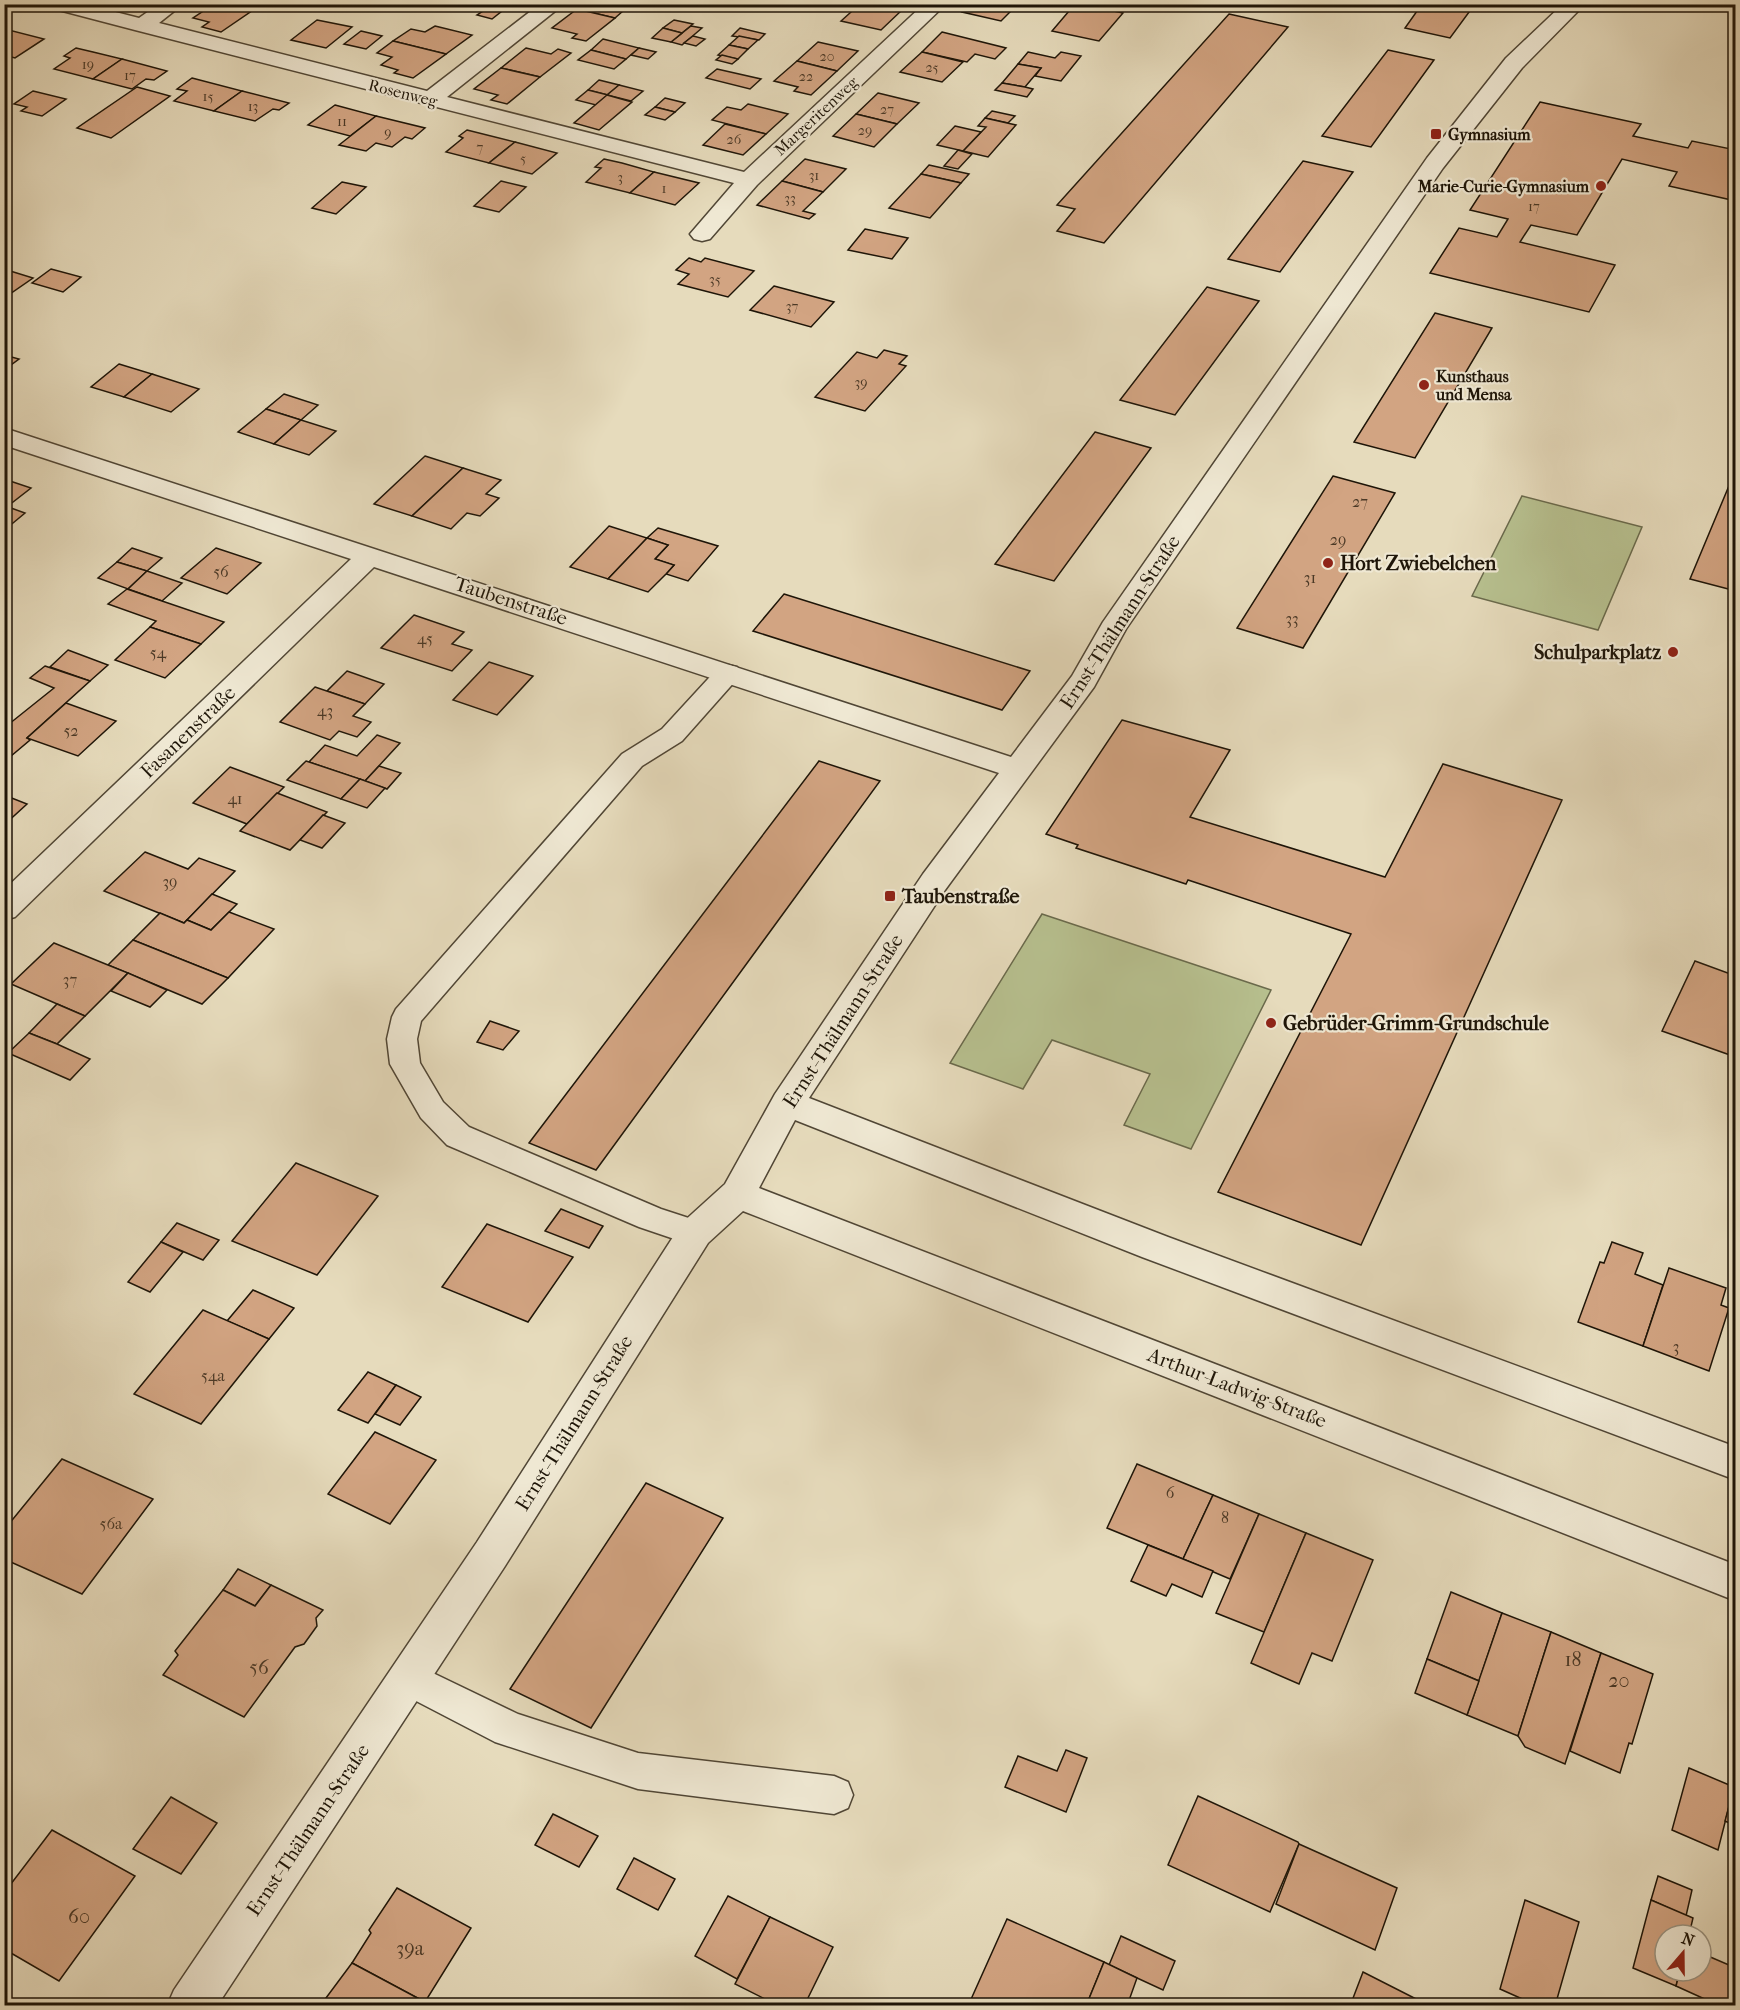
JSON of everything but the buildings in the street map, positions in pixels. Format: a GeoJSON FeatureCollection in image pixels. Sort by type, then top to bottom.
{"type":"FeatureCollection","features":[{"type":"Feature","properties":{"kind":"street","name":"Rosenweg"},"geometry":{"type":"LineString","coordinates":[[58,4],[748,180]]}},
{"type":"Feature","properties":{"kind":"street"},"geometry":{"type":"LineString","coordinates":[[142,26],[173,4]]}},
{"type":"Feature","properties":{"kind":"street"},"geometry":{"type":"LineString","coordinates":[[429,100],[554,4]]}},
{"type":"Feature","properties":{"kind":"street","name":"Margeritenweg"},"geometry":{"type":"LineString","coordinates":[[702,234],[748,180],[936,4]]}},
{"type":"Feature","properties":{"kind":"street","name":"Ernst-Thälmann-Straße"},"geometry":{"type":"LineString","coordinates":[[190,2006],[491,1554],[695,1233],[738,1194],[787,1103],[934,882],[1084,680],[1113,628],[1435,163],[1514,63],[1575,4]]}},
{"type":"Feature","properties":{"kind":"street","name":"Taubenstraße"},"geometry":{"type":"LineString","coordinates":[[4,436],[1017,769]]}},
{"type":"Feature","properties":{"kind":"street","name":"Fasanenstraße"},"geometry":{"type":"LineString","coordinates":[[4,909],[371,555]]}},
{"type":"Feature","properties":{"kind":"street"},"geometry":{"type":"LineString","coordinates":[[787,1103],[1155,1247],[1736,1464]]}},
{"type":"Feature","properties":{"kind":"street","name":"Arthur-Ladwig-Straße"},"geometry":{"type":"LineString","coordinates":[[738,1194],[1736,1584]]}},
{"type":"Feature","properties":{"kind":"lane"},"geometry":{"type":"LineString","coordinates":[[695,1233],[650,1218],[458,1136],[432,1110],[405,1064],[402,1039],[407,1017],[632,760],[672,735],[728,673]]}},
{"type":"Feature","properties":{"kind":"lane"},"geometry":{"type":"LineString","coordinates":[[408,1678],[509,1729],[638,1771],[834,1795]]}},
{"type":"Feature","properties":{"kind":"green space"},"geometry":{"type":"Polygon","coordinates":[[[1522,496],[1642,527],[1598,630],[1472,596],[1522,496]]]}},
{"type":"Feature","properties":{"kind":"green space"},"geometry":{"type":"Polygon","coordinates":[[[1042,914],[1271,990],[1191,1149],[1124,1125],[1150,1074],[1052,1040],[1023,1089],[950,1063],[1042,914]]]}},
{"type":"Feature","properties":{"kind":"place","name":"Gymnasium"},"geometry":{"type":"Point","coordinates":[1436,134]}},
{"type":"Feature","properties":{"kind":"place","name":"Marie-Curie-Gymnasium"},"geometry":{"type":"Point","coordinates":[1601,186]}},
{"type":"Feature","properties":{"kind":"place","name":"Kunsthaus und Mensa"},"geometry":{"type":"Point","coordinates":[1424,385]}},
{"type":"Feature","properties":{"kind":"place","name":"Hort Zwiebelchen"},"geometry":{"type":"Point","coordinates":[1328,563]}},
{"type":"Feature","properties":{"kind":"place","name":"Schulparkplatz"},"geometry":{"type":"Point","coordinates":[1673,652]}},
{"type":"Feature","properties":{"kind":"place","name":"Taubenstraße"},"geometry":{"type":"Point","coordinates":[890,896]}},
{"type":"Feature","properties":{"kind":"place","name":"Gebrüder-Grimm-Grundschule"},"geometry":{"type":"Point","coordinates":[1271,1023]}}]}
